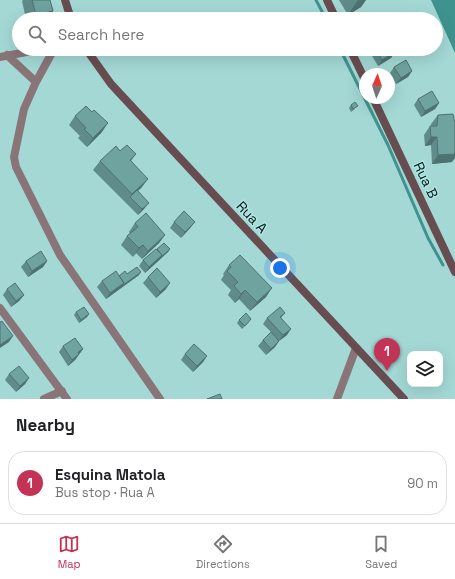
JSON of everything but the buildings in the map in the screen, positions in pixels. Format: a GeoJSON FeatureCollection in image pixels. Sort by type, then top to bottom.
{"type":"FeatureCollection","features":[{"type":"Feature","properties":{"kind":"main road"},"geometry":{"type":"LineString","coordinates":[[65,0],[69,12]]}},
{"type":"Feature","properties":{"kind":"main road"},"geometry":{"type":"LineString","coordinates":[[327,0],[333,12]]}},
{"type":"Feature","properties":{"kind":"main road","name":"Rua A"},"geometry":{"type":"LineString","coordinates":[[91,56],[111,84],[404,399]]}},
{"type":"Feature","properties":{"kind":"main road"},"geometry":{"type":"LineString","coordinates":[[353,56],[359,68]]}},
{"type":"Feature","properties":{"kind":"main road","name":"Rua B"},"geometry":{"type":"LineString","coordinates":[[376,104],[455,272]]}},
{"type":"Feature","properties":{"kind":"street"},"geometry":{"type":"LineString","coordinates":[[3,56],[36,82]]}},
{"type":"Feature","properties":{"kind":"street"},"geometry":{"type":"LineString","coordinates":[[50,56],[24,108],[14,156],[16,167],[60,255],[160,399]]}},
{"type":"Feature","properties":{"kind":"street"},"geometry":{"type":"LineString","coordinates":[[0,308],[68,399]]}},
{"type":"Feature","properties":{"kind":"street"},"geometry":{"type":"LineString","coordinates":[[337,399],[356,348]]}},
{"type":"Feature","properties":{"kind":"street"},"geometry":{"type":"LineString","coordinates":[[44,399],[62,391]]}},
{"type":"Feature","properties":{"kind":"water"},"geometry":{"type":"Polygon","coordinates":[[[431,0],[455,0],[455,53],[443,26],[443,12],[436,12],[431,0]]]}},
{"type":"Feature","properties":{"kind":"waterway"},"geometry":{"type":"LineString","coordinates":[[316,0],[322,12]]}},
{"type":"Feature","properties":{"kind":"waterway"},"geometry":{"type":"LineString","coordinates":[[344,56],[388,145],[428,238],[443,265]]}},
{"type":"Feature","properties":{"kind":"place","name":"Esquina Matola"},"geometry":{"type":"Point","coordinates":[387,371]}}]}
